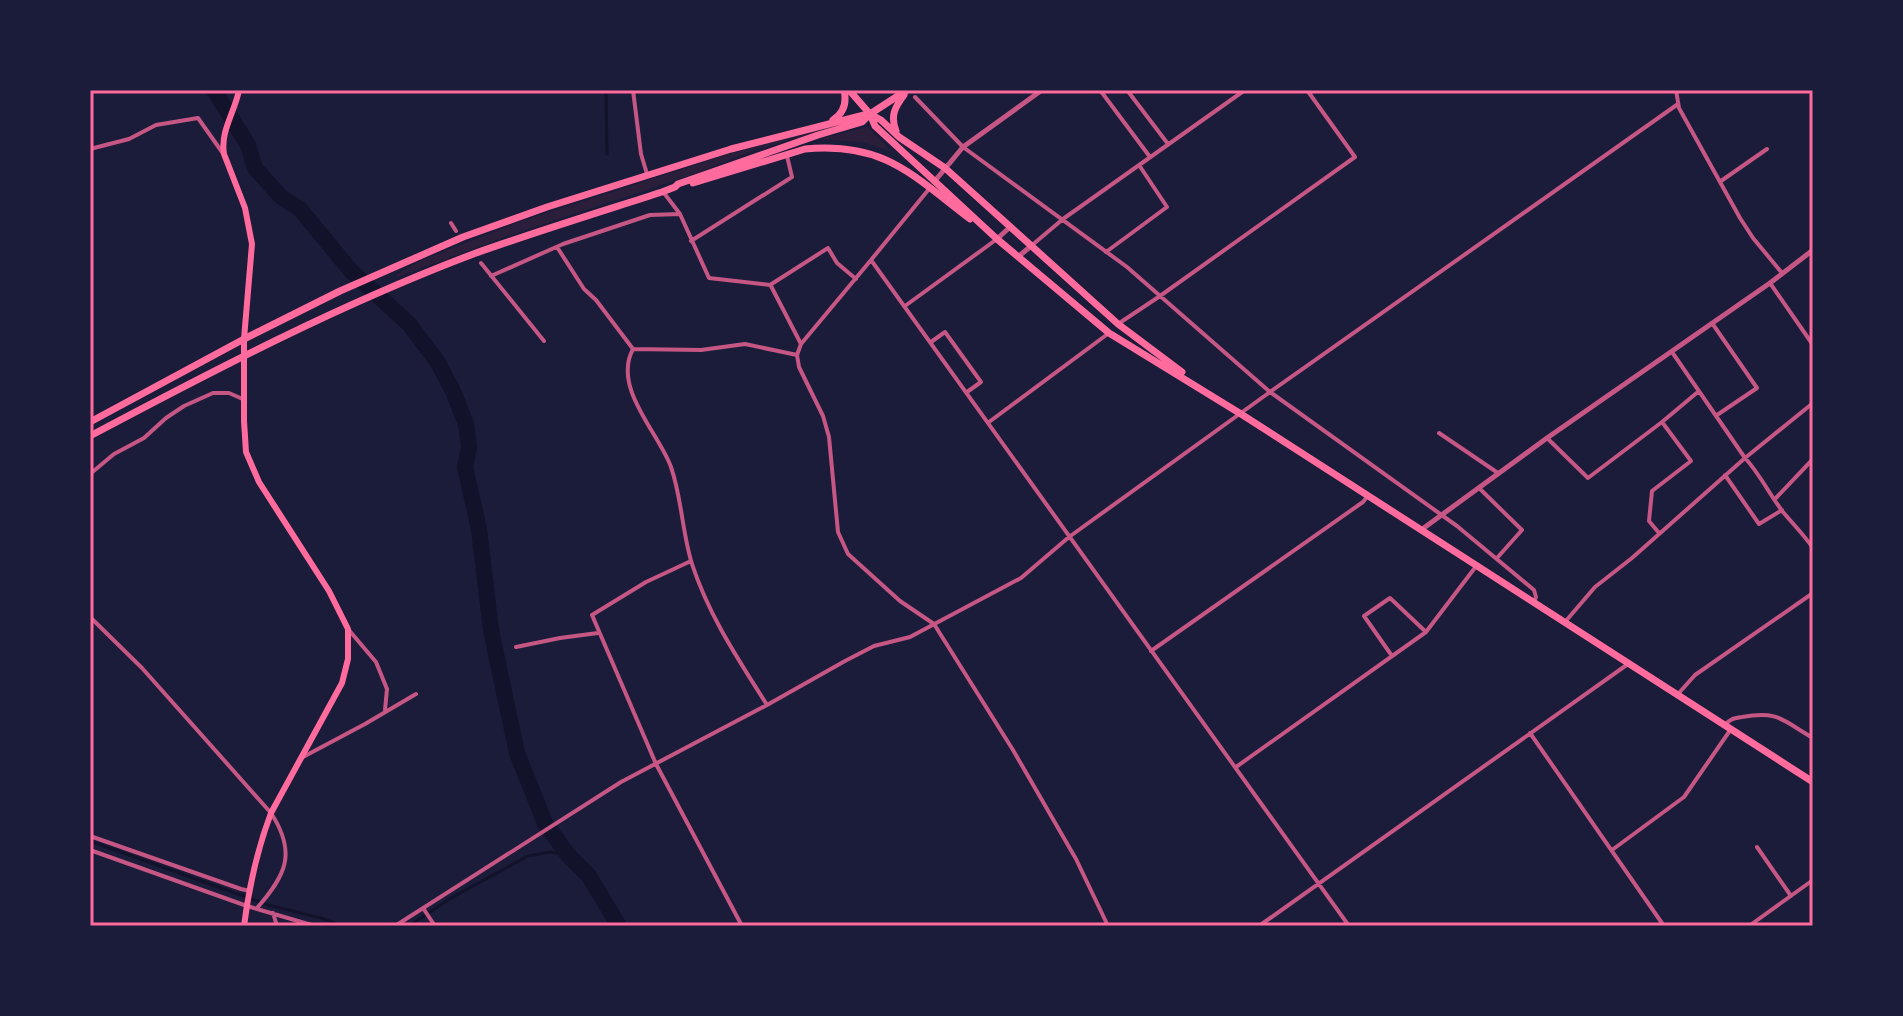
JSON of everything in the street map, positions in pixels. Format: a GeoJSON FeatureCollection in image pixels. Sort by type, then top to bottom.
{"type":"FeatureCollection","features":[{"type":"Feature","properties":{"kind":"highway"},"geometry":{"type":"LineString","coordinates":[[828,123],[844,109],[847,90]]}},
{"type":"Feature","properties":{"kind":"highway"},"geometry":{"type":"LineString","coordinates":[[847,90],[870,114],[945,168],[1118,324],[1241,414]]}},
{"type":"Feature","properties":{"kind":"highway"},"geometry":{"type":"LineString","coordinates":[[90,436],[245,355],[409,281],[489,249],[662,192],[772,150],[862,122],[905,90]]}},
{"type":"Feature","properties":{"kind":"highway"},"geometry":{"type":"LineString","coordinates":[[899,137],[893,114],[905,90]]}},
{"type":"Feature","properties":{"kind":"highway"},"geometry":{"type":"LineString","coordinates":[[90,422],[244,339],[415,257],[505,222],[731,149],[870,114]]}},
{"type":"Feature","properties":{"kind":"highway"},"geometry":{"type":"LineString","coordinates":[[870,114],[875,126],[933,184],[1109,333],[1241,414],[1813,782]]}},
{"type":"Feature","properties":{"kind":"highway"},"geometry":{"type":"LineString","coordinates":[[675,187],[786,154],[823,147],[873,154],[933,184]]}},
{"type":"Feature","properties":{"kind":"main road"},"geometry":{"type":"LineString","coordinates":[[239,90],[222,145],[245,208],[250,232],[251,266],[244,339],[246,452],[259,482],[329,591],[348,629],[348,659],[342,683],[271,813],[257,852],[244,926]]}},
{"type":"Feature","properties":{"kind":"street"},"geometry":{"type":"LineString","coordinates":[[633,90],[641,154],[648,176]]}},
{"type":"Feature","properties":{"kind":"street"},"geometry":{"type":"LineString","coordinates":[[1042,90],[963,147],[801,344],[797,355],[799,367],[823,416],[829,437],[838,532],[848,554],[900,601],[934,624],[1029,777],[1076,859],[1108,926]]}},
{"type":"Feature","properties":{"kind":"street"},"geometry":{"type":"LineString","coordinates":[[1100,90],[1150,157]]}},
{"type":"Feature","properties":{"kind":"street"},"geometry":{"type":"LineString","coordinates":[[1127,90],[1168,144]]}},
{"type":"Feature","properties":{"kind":"street"},"geometry":{"type":"LineString","coordinates":[[1018,257],[1063,219],[1245,90]]}},
{"type":"Feature","properties":{"kind":"street"},"geometry":{"type":"LineString","coordinates":[[989,422],[1118,324],[1355,157],[1307,90]]}},
{"type":"Feature","properties":{"kind":"street"},"geometry":{"type":"LineString","coordinates":[[1676,90],[1678,104],[1733,204],[1753,238],[1783,273]]}},
{"type":"Feature","properties":{"kind":"street"},"geometry":{"type":"LineString","coordinates":[[915,97],[963,147],[1149,285],[1270,392],[1497,558],[1534,590],[1534,602]]}},
{"type":"Feature","properties":{"kind":"street"},"geometry":{"type":"LineString","coordinates":[[395,926],[611,788],[874,646],[910,637],[1021,578],[1069,537],[1678,104]]}},
{"type":"Feature","properties":{"kind":"street"},"geometry":{"type":"LineString","coordinates":[[90,149],[129,139],[156,125],[198,118],[224,154]]}},
{"type":"Feature","properties":{"kind":"street"},"geometry":{"type":"LineString","coordinates":[[1721,181],[1767,149]]}},
{"type":"Feature","properties":{"kind":"street"},"geometry":{"type":"LineString","coordinates":[[691,241],[792,177],[786,154]]}},
{"type":"Feature","properties":{"kind":"street"},"geometry":{"type":"LineString","coordinates":[[1106,252],[1167,207],[1139,165]]}},
{"type":"Feature","properties":{"kind":"street"},"geometry":{"type":"LineString","coordinates":[[662,192],[680,214],[709,278],[770,285],[828,248],[837,263],[856,279]]}},
{"type":"Feature","properties":{"kind":"street"},"geometry":{"type":"LineString","coordinates":[[491,276],[557,247],[650,215],[680,214]]}},
{"type":"Feature","properties":{"kind":"street"},"geometry":{"type":"LineString","coordinates":[[451,223],[456,231]]}},
{"type":"Feature","properties":{"kind":"street"},"geometry":{"type":"LineString","coordinates":[[905,306],[1010,227]]}},
{"type":"Feature","properties":{"kind":"street"},"geometry":{"type":"LineString","coordinates":[[557,247],[584,289],[633,349]]}},
{"type":"Feature","properties":{"kind":"street"},"geometry":{"type":"LineString","coordinates":[[1421,530],[1813,250]]}},
{"type":"Feature","properties":{"kind":"street"},"geometry":{"type":"LineString","coordinates":[[871,260],[1349,926]]}},
{"type":"Feature","properties":{"kind":"street"},"geometry":{"type":"LineString","coordinates":[[481,263],[544,341]]}},
{"type":"Feature","properties":{"kind":"street"},"geometry":{"type":"LineString","coordinates":[[1770,283],[1813,345]]}},
{"type":"Feature","properties":{"kind":"street"},"geometry":{"type":"LineString","coordinates":[[770,285],[801,344]]}},
{"type":"Feature","properties":{"kind":"street"},"geometry":{"type":"LineString","coordinates":[[1712,323],[1757,388],[1717,415]]}},
{"type":"Feature","properties":{"kind":"street"},"geometry":{"type":"LineString","coordinates":[[931,342],[945,332],[981,382],[967,392]]}},
{"type":"Feature","properties":{"kind":"street"},"geometry":{"type":"LineString","coordinates":[[633,349],[701,350],[745,344],[797,355]]}},
{"type":"Feature","properties":{"kind":"street"},"geometry":{"type":"LineString","coordinates":[[633,349],[629,357],[629,381],[640,411],[670,463],[679,490],[691,561],[710,611],[767,705]]}},
{"type":"Feature","properties":{"kind":"street"},"geometry":{"type":"LineString","coordinates":[[1671,352],[1782,510],[1813,548]]}},
{"type":"Feature","properties":{"kind":"street"},"geometry":{"type":"LineString","coordinates":[[1547,438],[1588,478],[1699,391]]}},
{"type":"Feature","properties":{"kind":"street"},"geometry":{"type":"LineString","coordinates":[[90,474],[114,454],[144,438],[184,406],[213,393],[229,393],[245,400]]}},
{"type":"Feature","properties":{"kind":"street"},"geometry":{"type":"LineString","coordinates":[[1565,622],[1595,587],[1813,403]]}},
{"type":"Feature","properties":{"kind":"street"},"geometry":{"type":"LineString","coordinates":[[1659,533],[1649,521],[1652,491],[1691,461],[1662,422]]}},
{"type":"Feature","properties":{"kind":"street"},"geometry":{"type":"LineString","coordinates":[[1439,433],[1498,473]]}},
{"type":"Feature","properties":{"kind":"street"},"geometry":{"type":"LineString","coordinates":[[1775,499],[1813,459]]}},
{"type":"Feature","properties":{"kind":"street"},"geometry":{"type":"LineString","coordinates":[[1725,475],[1759,524],[1782,510]]}},
{"type":"Feature","properties":{"kind":"street"},"geometry":{"type":"LineString","coordinates":[[1478,487],[1522,530],[1497,558]]}},
{"type":"Feature","properties":{"kind":"street"},"geometry":{"type":"LineString","coordinates":[[1151,651],[1368,496]]}},
{"type":"Feature","properties":{"kind":"street"},"geometry":{"type":"LineString","coordinates":[[691,561],[646,582],[592,615],[656,764],[742,926]]}},
{"type":"Feature","properties":{"kind":"street"},"geometry":{"type":"LineString","coordinates":[[1236,767],[1426,632],[1477,565]]}},
{"type":"Feature","properties":{"kind":"street"},"geometry":{"type":"LineString","coordinates":[[1678,694],[1695,675],[1813,593]]}},
{"type":"Feature","properties":{"kind":"street"},"geometry":{"type":"LineString","coordinates":[[1392,656],[1364,616],[1390,598],[1426,632]]}},
{"type":"Feature","properties":{"kind":"street"},"geometry":{"type":"LineString","coordinates":[[90,617],[142,668],[279,825],[286,847],[285,867],[279,881],[258,907]]}},
{"type":"Feature","properties":{"kind":"street"},"geometry":{"type":"LineString","coordinates":[[348,629],[376,662],[387,689],[385,712]]}},
{"type":"Feature","properties":{"kind":"street"},"geometry":{"type":"LineString","coordinates":[[516,647],[598,633]]}},
{"type":"Feature","properties":{"kind":"street"},"geometry":{"type":"LineString","coordinates":[[1259,926],[1629,663]]}},
{"type":"Feature","properties":{"kind":"street"},"geometry":{"type":"LineString","coordinates":[[301,758],[416,694]]}},
{"type":"Feature","properties":{"kind":"street"},"geometry":{"type":"LineString","coordinates":[[1612,850],[1684,797],[1731,719],[1757,714],[1776,715],[1813,738]]}},
{"type":"Feature","properties":{"kind":"street"},"geometry":{"type":"LineString","coordinates":[[1530,733],[1664,926]]}},
{"type":"Feature","properties":{"kind":"street"},"geometry":{"type":"LineString","coordinates":[[90,836],[250,891]]}},
{"type":"Feature","properties":{"kind":"street"},"geometry":{"type":"LineString","coordinates":[[1757,847],[1791,896]]}},
{"type":"Feature","properties":{"kind":"street"},"geometry":{"type":"LineString","coordinates":[[90,850],[315,926]]}},
{"type":"Feature","properties":{"kind":"street"},"geometry":{"type":"LineString","coordinates":[[1749,926],[1813,880]]}},
{"type":"Feature","properties":{"kind":"street"},"geometry":{"type":"LineString","coordinates":[[424,910],[435,926]]}},
{"type":"Feature","properties":{"kind":"street"},"geometry":{"type":"LineString","coordinates":[[273,913],[277,926]]}},
{"type":"Feature","properties":{"kind":"shaded area"},"geometry":{"type":"Polygon","coordinates":[[[850,122],[749,152],[694,174],[508,236],[398,277],[396,275],[417,262],[519,222],[729,154],[850,122]]]}},
{"type":"Feature","properties":{"kind":"shaded area"},"geometry":{"type":"Polygon","coordinates":[[[867,127],[892,152],[863,142],[819,139],[867,127]]]}},
{"type":"Feature","properties":{"kind":"waterway"},"geometry":{"type":"LineString","coordinates":[[214,90],[248,145],[255,168],[281,197],[300,209],[351,271],[409,324],[437,361],[453,391],[466,424],[469,447],[465,467],[479,529],[491,630],[517,753],[545,823],[568,855],[589,876],[619,926]]}},
{"type":"Feature","properties":{"kind":"waterway"},"geometry":{"type":"LineString","coordinates":[[606,90],[607,154]]}},
{"type":"Feature","properties":{"kind":"waterway"},"geometry":{"type":"LineString","coordinates":[[90,841],[268,905],[342,926]]}},
{"type":"Feature","properties":{"kind":"waterway"},"geometry":{"type":"LineString","coordinates":[[409,926],[451,898],[528,856],[550,852],[568,855]]}}]}
